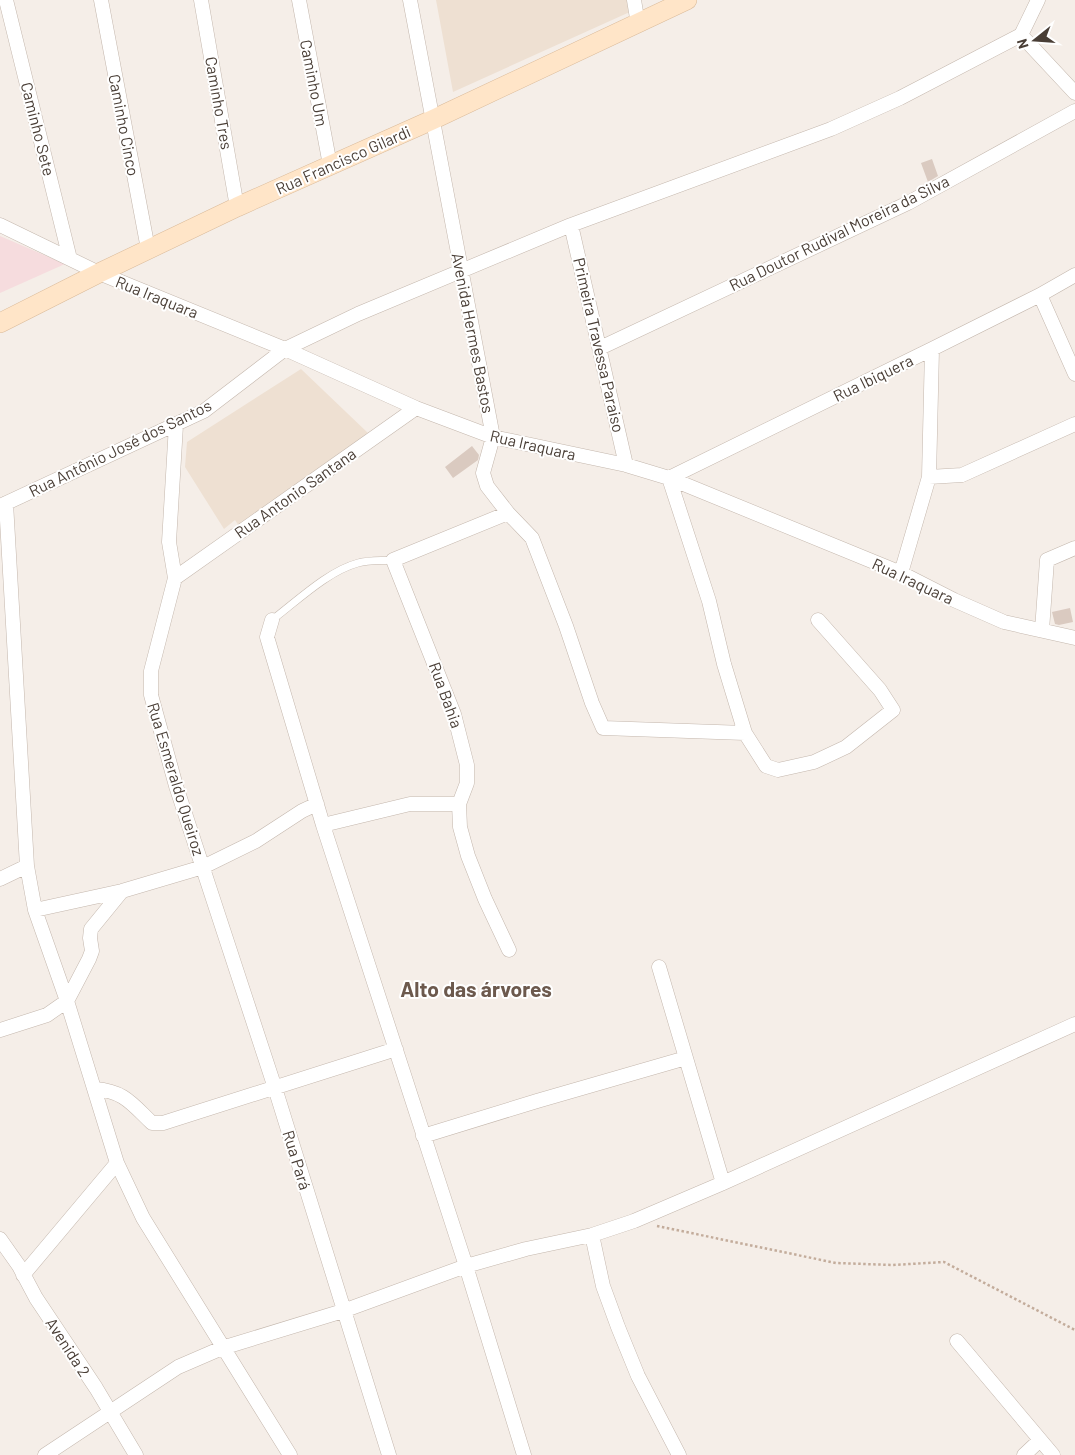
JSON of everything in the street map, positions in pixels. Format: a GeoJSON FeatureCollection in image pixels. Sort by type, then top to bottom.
{"type":"FeatureCollection","features":[{"type":"Feature","properties":{"kind":"street","name":"Caminho Sete"},"geometry":{"type":"LineString","coordinates":[[6,0],[70,259]]}},
{"type":"Feature","properties":{"kind":"street","name":"Caminho Cinco"},"geometry":{"type":"LineString","coordinates":[[101,0],[148,250]]}},
{"type":"Feature","properties":{"kind":"street","name":"Caminho Tres"},"geometry":{"type":"LineString","coordinates":[[201,0],[237,207]]}},
{"type":"Feature","properties":{"kind":"street","name":"Caminho Um"},"geometry":{"type":"LineString","coordinates":[[299,0],[330,165]]}},
{"type":"Feature","properties":{"kind":"street","name":"Avenida Hermes Bastos"},"geometry":{"type":"LineString","coordinates":[[410,0],[493,437],[483,473],[487,486],[508,513],[532,538],[566,626],[592,703],[603,728],[745,733]]}},
{"type":"Feature","properties":{"kind":"street"},"geometry":{"type":"LineString","coordinates":[[634,0],[638,24]]}},
{"type":"Feature","properties":{"kind":"street","name":"Rua Francisco Gilardi"},"geometry":{"type":"LineString","coordinates":[[0,323],[237,207],[432,120],[687,0]]}},
{"type":"Feature","properties":{"kind":"street"},"geometry":{"type":"LineString","coordinates":[[1038,0],[1021,35],[1075,93]]}},
{"type":"Feature","properties":{"kind":"street","name":"Rua Antônio José dos Santos"},"geometry":{"type":"LineString","coordinates":[[3,505],[204,411],[285,349],[358,314],[571,225],[831,129],[900,98],[1021,35]]}},
{"type":"Feature","properties":{"kind":"street","name":"Rua Doutor Rudival Moreira da Silva"},"geometry":{"type":"LineString","coordinates":[[600,348],[908,203],[1075,111]]}},
{"type":"Feature","properties":{"kind":"street","name":"Rua Iraquara"},"geometry":{"type":"LineString","coordinates":[[0,225],[99,273],[285,349],[416,408],[493,437],[626,465],[669,478],[902,573],[954,600],[1004,622],[1075,638]]}},
{"type":"Feature","properties":{"kind":"street","name":"Primeira Travessa Paraiso"},"geometry":{"type":"LineString","coordinates":[[571,225],[626,465]]}},
{"type":"Feature","properties":{"kind":"street","name":"Rua Ibiquera"},"geometry":{"type":"LineString","coordinates":[[669,478],[1040,295],[1075,275]]}},
{"type":"Feature","properties":{"kind":"street"},"geometry":{"type":"LineString","coordinates":[[1040,295],[1075,374]]}},
{"type":"Feature","properties":{"kind":"street"},"geometry":{"type":"LineString","coordinates":[[902,573],[929,477],[932,349]]}},
{"type":"Feature","properties":{"kind":"street","name":"Rua Antonio Santana"},"geometry":{"type":"LineString","coordinates":[[175,578],[416,408]]}},
{"type":"Feature","properties":{"kind":"street"},"geometry":{"type":"LineString","coordinates":[[929,477],[962,475],[1075,424]]}},
{"type":"Feature","properties":{"kind":"street","name":"Rua Esmeraldo Queiroz"},"geometry":{"type":"LineString","coordinates":[[176,425],[169,542],[175,578],[151,671],[151,695],[176,786],[203,866]]}},
{"type":"Feature","properties":{"kind":"street"},"geometry":{"type":"LineString","coordinates":[[669,478],[709,601],[724,664],[745,733],[766,766],[778,770],[814,762],[846,747],[893,710],[880,690],[818,620]]}},
{"type":"Feature","properties":{"kind":"street"},"geometry":{"type":"LineString","coordinates":[[3,505],[27,866],[35,910],[67,1001],[118,1163],[142,1218],[290,1455]]}},
{"type":"Feature","properties":{"kind":"street"},"geometry":{"type":"LineString","coordinates":[[393,560],[508,513]]}},
{"type":"Feature","properties":{"kind":"street"},"geometry":{"type":"LineString","coordinates":[[1042,630],[1047,560],[1075,548]]}},
{"type":"Feature","properties":{"kind":"street","name":"Rua Bahia"},"geometry":{"type":"LineString","coordinates":[[393,560],[454,714],[467,765],[467,783],[459,804],[460,827],[468,856],[498,930],[509,950]]}},
{"type":"Feature","properties":{"kind":"street"},"geometry":{"type":"LineString","coordinates":[[272,620],[268,630],[269,646],[323,825],[466,1266],[524,1455]]}},
{"type":"Feature","properties":{"kind":"street"},"geometry":{"type":"LineString","coordinates":[[35,910],[122,891],[203,866],[256,841],[302,811],[318,804]]}},
{"type":"Feature","properties":{"kind":"street"},"geometry":{"type":"LineString","coordinates":[[323,825],[410,804],[459,804]]}},
{"type":"Feature","properties":{"kind":"street"},"geometry":{"type":"LineString","coordinates":[[0,879],[27,866]]}},
{"type":"Feature","properties":{"kind":"street","name":"Rua Pará"},"geometry":{"type":"LineString","coordinates":[[203,866],[275,1088],[388,1455]]}},
{"type":"Feature","properties":{"kind":"street"},"geometry":{"type":"LineString","coordinates":[[0,1030],[47,1015],[67,1001],[92,951],[91,929],[122,891]]}},
{"type":"Feature","properties":{"kind":"street"},"geometry":{"type":"LineString","coordinates":[[659,967],[723,1183]]}},
{"type":"Feature","properties":{"kind":"street"},"geometry":{"type":"LineString","coordinates":[[45,1455],[178,1367],[222,1348],[343,1311],[466,1266],[526,1249],[592,1235],[634,1221],[723,1183],[1075,1024]]}},
{"type":"Feature","properties":{"kind":"street"},"geometry":{"type":"LineString","coordinates":[[94,1089],[108,1090],[121,1095],[152,1123],[163,1123],[396,1050]]}},
{"type":"Feature","properties":{"kind":"street"},"geometry":{"type":"LineString","coordinates":[[423,1136],[686,1058]]}},
{"type":"Feature","properties":{"kind":"street"},"geometry":{"type":"LineString","coordinates":[[23,1275],[118,1163]]}},
{"type":"Feature","properties":{"kind":"street"},"geometry":{"type":"LineString","coordinates":[[592,1235],[603,1286],[618,1327],[674,1454]]}},
{"type":"Feature","properties":{"kind":"street","name":"Avenida 2"},"geometry":{"type":"LineString","coordinates":[[0,1239],[36,1298],[96,1388],[109,1413],[136,1455]]}},
{"type":"Feature","properties":{"kind":"street"},"geometry":{"type":"LineString","coordinates":[[957,1341],[1053,1455]]}},
{"type":"Feature","properties":{"kind":"street"},"geometry":{"type":"LineString","coordinates":[[1024,1455],[1040,1440]]}},
{"type":"Feature","properties":{"kind":"lane"},"geometry":{"type":"LineString","coordinates":[[272,620],[329,577],[349,566],[361,562],[393,560]]}},
{"type":"Feature","properties":{"kind":"path"},"geometry":{"type":"LineString","coordinates":[[634,1221],[836,1263],[894,1265],[944,1262],[1075,1330]]}},
{"type":"Feature","properties":{"kind":"shaded area"},"geometry":{"type":"Polygon","coordinates":[[[436,0],[629,0],[632,11],[453,92],[436,0]]]}},
{"type":"Feature","properties":{"kind":"shaded area"},"geometry":{"type":"Polygon","coordinates":[[[0,236],[65,264],[0,293],[0,236]]]}},
{"type":"Feature","properties":{"kind":"shaded area"},"geometry":{"type":"Polygon","coordinates":[[[301,369],[368,433],[254,519],[239,526],[235,520],[224,529],[185,467],[187,442],[301,369]]]}},
{"type":"Feature","properties":{"kind":"building"},"geometry":{"type":"Polygon","coordinates":[[[932,159],[938,176],[928,182],[921,163],[932,159]]]}},
{"type":"Feature","properties":{"kind":"building"},"geometry":{"type":"Polygon","coordinates":[[[472,446],[479,455],[478,460],[453,478],[445,467],[472,446]]]}},
{"type":"Feature","properties":{"kind":"building"},"geometry":{"type":"Polygon","coordinates":[[[1070,608],[1073,622],[1055,624],[1052,612],[1070,608]]]}},
{"type":"Feature","properties":{"kind":"district","name":"Alto das árvores"},"geometry":{"type":"Point","coordinates":[476,990]}}]}
